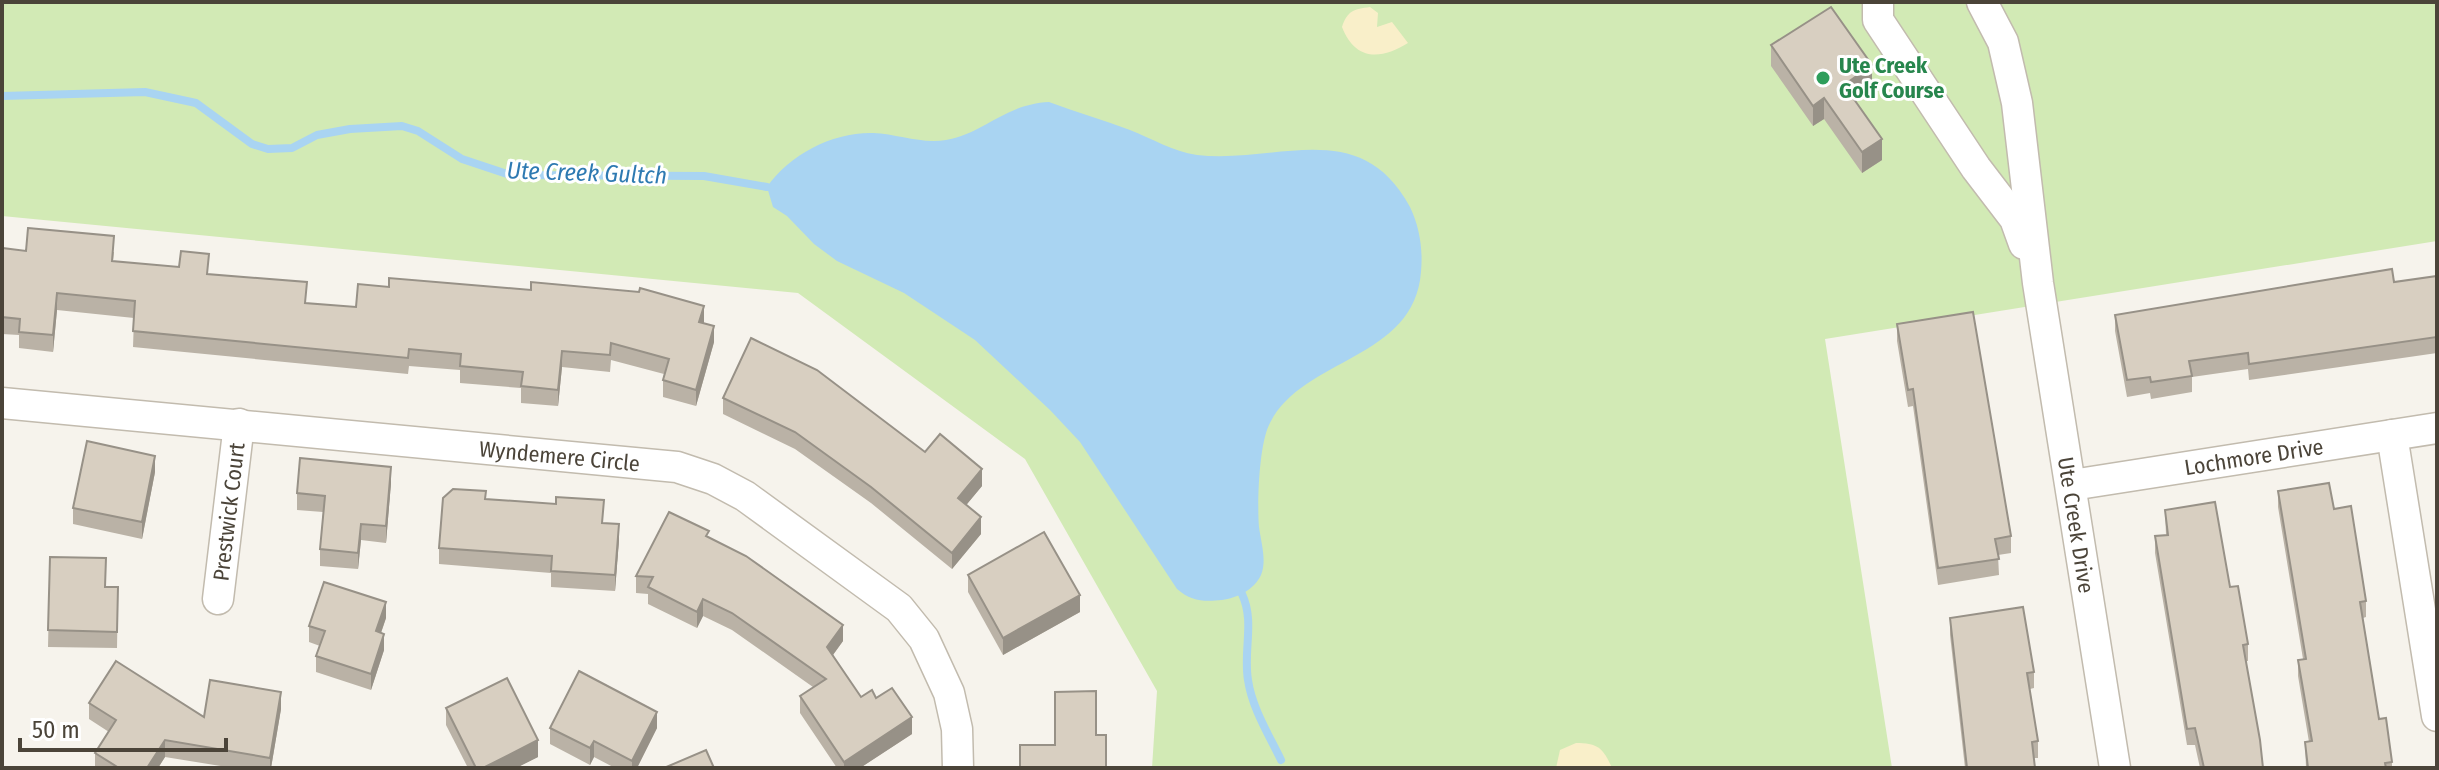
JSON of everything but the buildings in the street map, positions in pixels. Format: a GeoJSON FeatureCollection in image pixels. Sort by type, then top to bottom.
{"type":"FeatureCollection","features":[{"type":"Feature","properties":{"kind":"street","name":"Ute Creek Drive"},"geometry":{"type":"LineString","coordinates":[[1878,2],[1878,20],[1976,168],[2015,219],[2038,283]]}},
{"type":"Feature","properties":{"kind":"street","name":"Ute Creek Drive"},"geometry":{"type":"LineString","coordinates":[[1982,2],[2003,42],[2017,103],[2038,283],[2115,768]]}},
{"type":"Feature","properties":{"kind":"street","name":"Wyndemere Circle"},"geometry":{"type":"LineString","coordinates":[[2,403],[677,467],[729,486],[899,608],[912,624],[935,658],[949,693],[957,729],[958,768]]}},
{"type":"Feature","properties":{"kind":"street","name":"Prestwick Court"},"geometry":{"type":"LineString","coordinates":[[218,599],[239,424]]}},
{"type":"Feature","properties":{"kind":"street","name":"Lochmore Drive"},"geometry":{"type":"LineString","coordinates":[[2072,485],[2437,428]]}},
{"type":"Feature","properties":{"kind":"street"},"geometry":{"type":"LineString","coordinates":[[2392,435],[2437,716]]}},
{"type":"Feature","properties":{"kind":"green space","name":"Ute Creek Golf Course"},"geometry":{"type":"Polygon","coordinates":[[[2,2],[2437,2],[2437,241],[1825,339],[1892,768],[1152,768],[1157,691],[1025,459],[798,293],[2,216],[2,2]]]}},
{"type":"Feature","properties":{"kind":"sand"},"geometry":{"type":"Polygon","coordinates":[[[1370,7],[1378,13],[1377,27],[1392,22],[1408,43],[1379,54],[1370,54],[1354,46],[1342,27],[1346,17],[1370,7]]]}},
{"type":"Feature","properties":{"kind":"sand"},"geometry":{"type":"Polygon","coordinates":[[[1576,743],[1599,748],[1612,768],[1556,768],[1560,750],[1576,743]]]}},
{"type":"Feature","properties":{"kind":"water"},"geometry":{"type":"Polygon","coordinates":[[[1049,102],[1197,155],[1315,150],[1342,152],[1367,161],[1390,179],[1413,215],[1420,239],[1421,272],[1414,301],[1399,324],[1378,342],[1305,385],[1284,403],[1269,425],[1263,446],[1259,490],[1263,570],[1254,585],[1233,597],[1203,601],[1177,589],[1080,442],[1050,410],[975,340],[904,293],[837,261],[773,207],[767,187],[777,175],[800,155],[828,141],[873,133],[928,141],[946,140],[972,132],[1020,108],[1049,102]]]}},
{"type":"Feature","properties":{"kind":"waterway","name":"Ute Creek Gultch"},"geometry":{"type":"LineString","coordinates":[[2,96],[145,92],[196,103],[252,144],[268,149],[292,148],[317,135],[350,129],[402,126],[418,131],[462,159],[510,175],[704,176],[767,187]]}},
{"type":"Feature","properties":{"kind":"waterway"},"geometry":{"type":"LineString","coordinates":[[1242,594],[1248,615],[1247,669],[1250,690],[1281,760]]}},
{"type":"Feature","properties":{"kind":"place","name":"Ute Creek Golf Course"},"geometry":{"type":"Point","coordinates":[1823,78]}}]}
